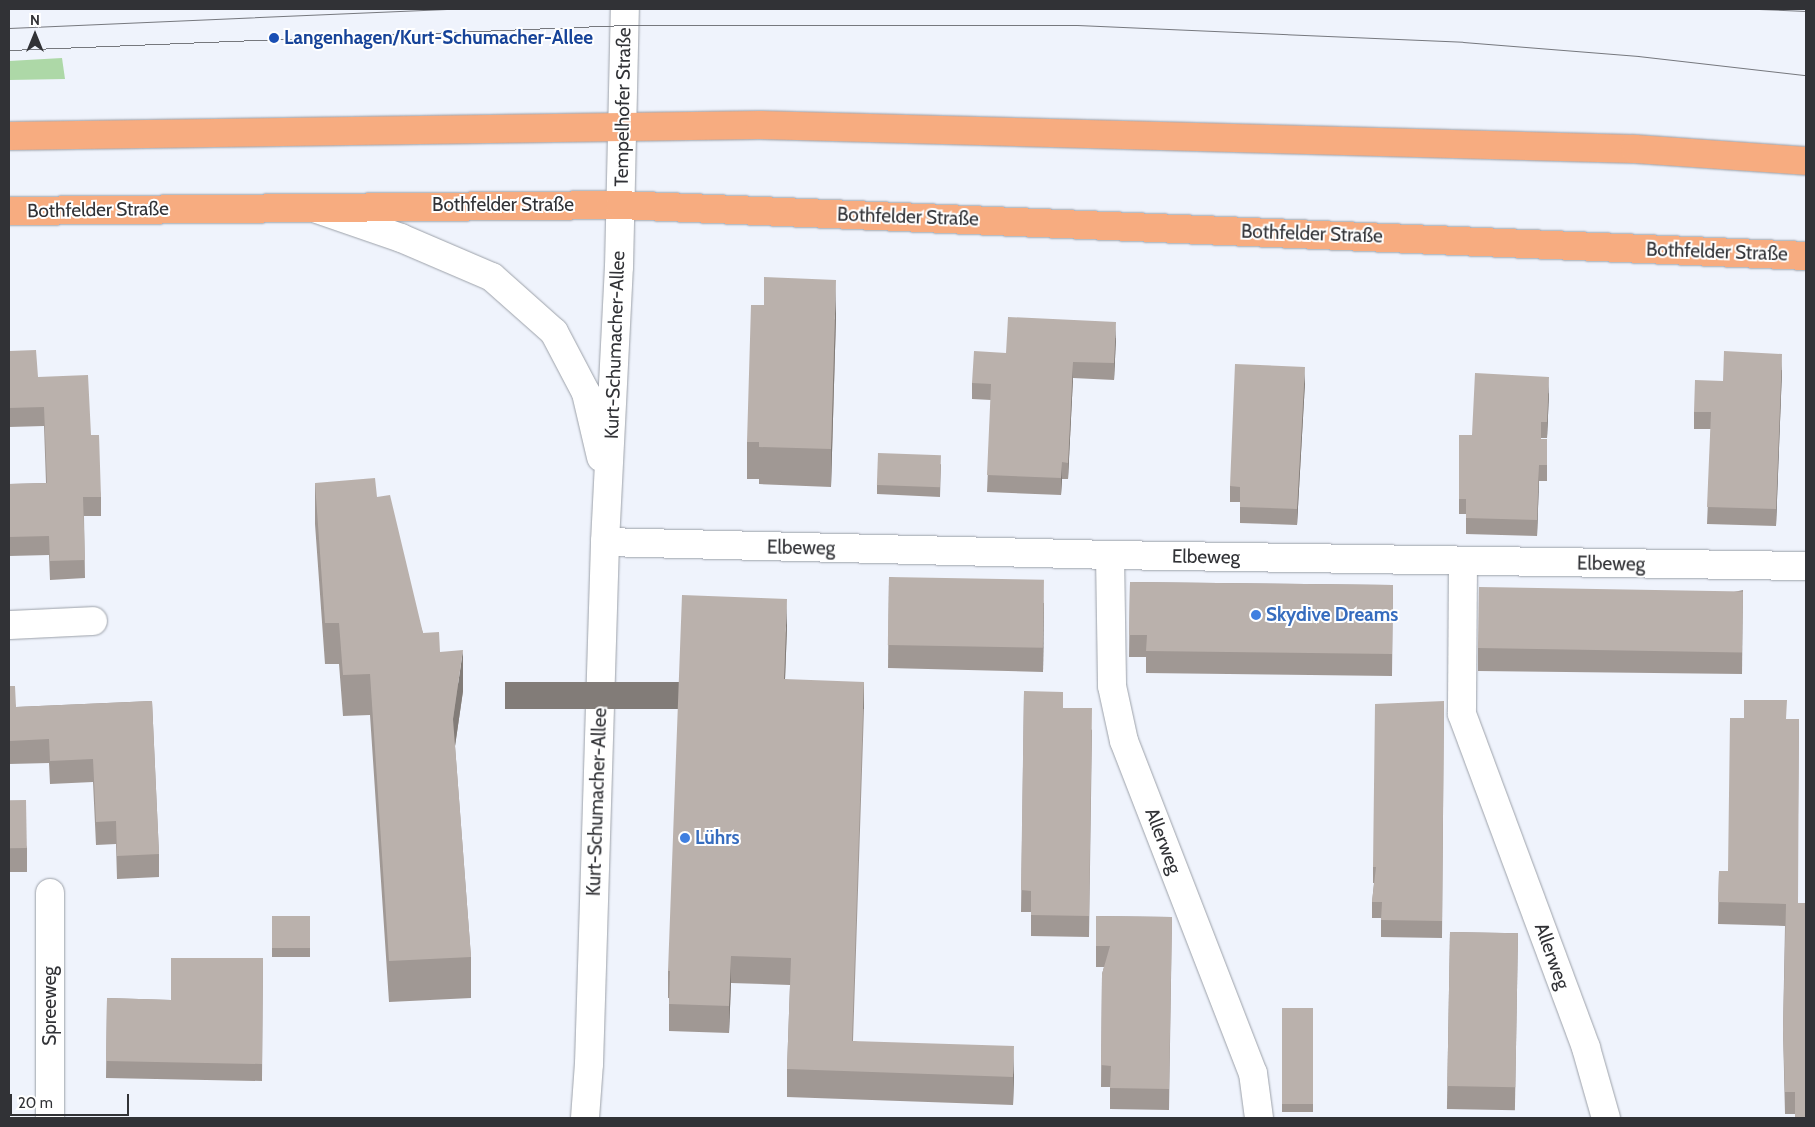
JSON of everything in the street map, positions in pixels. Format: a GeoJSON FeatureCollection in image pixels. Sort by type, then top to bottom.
{"type":"FeatureCollection","features":[{"type":"Feature","properties":{"kind":"main road"},"geometry":{"type":"LineString","coordinates":[[9,136],[760,125],[1274,137],[1635,149],[1806,161]]}},
{"type":"Feature","properties":{"kind":"main road","name":"Bothfelder Straße"},"geometry":{"type":"LineString","coordinates":[[9,211],[620,205],[1806,256]]}},
{"type":"Feature","properties":{"kind":"street","name":"Tempelhofer Straße"},"geometry":{"type":"LineString","coordinates":[[620,205],[625,9]]}},
{"type":"Feature","properties":{"kind":"street","name":"Kurt-Schumacher-Allee"},"geometry":{"type":"LineString","coordinates":[[584,1118],[590,1054],[605,542],[609,486],[620,205]]}},
{"type":"Feature","properties":{"kind":"street","name":"Kurt-Schumacher-Allee"},"geometry":{"type":"LineString","coordinates":[[311,207],[401,238],[492,277],[554,332],[586,393],[609,486]]}},
{"type":"Feature","properties":{"kind":"street","name":"Elbeweg"},"geometry":{"type":"LineString","coordinates":[[605,542],[1110,555],[1806,566]]}},
{"type":"Feature","properties":{"kind":"street","name":"Allerweg"},"geometry":{"type":"LineString","coordinates":[[1110,555],[1112,686],[1124,742],[1253,1073],[1259,1118]]}},
{"type":"Feature","properties":{"kind":"street","name":"Allerweg"},"geometry":{"type":"LineString","coordinates":[[1463,562],[1462,714],[1586,1048],[1606,1118]]}},
{"type":"Feature","properties":{"kind":"street"},"geometry":{"type":"LineString","coordinates":[[9,625],[93,621]]}},
{"type":"Feature","properties":{"kind":"street","name":"Spreeweg"},"geometry":{"type":"LineString","coordinates":[[50,893],[50,1118]]}},
{"type":"Feature","properties":{"kind":"green space"},"geometry":{"type":"Polygon","coordinates":[[[62,58],[65,79],[9,80],[9,61],[62,58]]]}},
{"type":"Feature","properties":{"kind":"building"},"geometry":{"type":"Polygon","coordinates":[[[764,277],[836,280],[831,449],[759,447],[759,442],[747,442],[751,305],[764,305],[764,277]]]}},
{"type":"Feature","properties":{"kind":"building"},"geometry":{"type":"Polygon","coordinates":[[[1008,317],[1116,322],[1114,363],[1073,362],[1068,463],[1062,462],[1061,478],[987,475],[991,384],[972,383],[974,351],[1006,353],[1008,317]]]}},
{"type":"Feature","properties":{"kind":"building"},"geometry":{"type":"Polygon","coordinates":[[[36,350],[38,377],[88,375],[91,435],[99,435],[101,497],[83,497],[85,560],[50,561],[49,536],[9,537],[9,484],[47,483],[44,407],[9,408],[9,351],[36,350]]]}},
{"type":"Feature","properties":{"kind":"building"},"geometry":{"type":"Polygon","coordinates":[[[1724,351],[1782,354],[1776,509],[1707,507],[1711,412],[1694,412],[1695,380],[1723,381],[1724,351]]]}},
{"type":"Feature","properties":{"kind":"building"},"geometry":{"type":"Polygon","coordinates":[[[1235,364],[1305,367],[1297,509],[1240,507],[1240,487],[1230,486],[1235,364]]]}},
{"type":"Feature","properties":{"kind":"building"},"geometry":{"type":"Polygon","coordinates":[[[1475,373],[1549,377],[1547,422],[1541,422],[1541,439],[1547,439],[1547,465],[1539,465],[1537,520],[1466,518],[1466,499],[1459,499],[1459,435],[1472,435],[1475,373]]]}},
{"type":"Feature","properties":{"kind":"building"},"geometry":{"type":"Polygon","coordinates":[[[878,453],[941,455],[940,487],[877,485],[878,453]]]}},
{"type":"Feature","properties":{"kind":"building"},"geometry":{"type":"Polygon","coordinates":[[[375,478],[377,497],[390,495],[423,633],[439,632],[440,652],[463,650],[453,719],[471,957],[389,961],[370,674],[343,675],[339,623],[325,623],[315,483],[375,478]]]}},
{"type":"Feature","properties":{"kind":"building"},"geometry":{"type":"Polygon","coordinates":[[[889,577],[1044,580],[1043,648],[888,645],[889,577]]]}},
{"type":"Feature","properties":{"kind":"building"},"geometry":{"type":"Polygon","coordinates":[[[1130,582],[1393,585],[1392,654],[1146,651],[1147,635],[1129,635],[1130,582]]]}},
{"type":"Feature","properties":{"kind":"building"},"geometry":{"type":"Polygon","coordinates":[[[1479,587],[1743,592],[1742,653],[1478,648],[1479,587]]]}},
{"type":"Feature","properties":{"kind":"building"},"geometry":{"type":"Polygon","coordinates":[[[682,595],[787,599],[784,679],[864,682],[852,1041],[1014,1046],[1013,1077],[787,1069],[791,958],[731,956],[729,1006],[669,1004],[670,971],[668,971],[682,595]]]}},
{"type":"Feature","properties":{"kind":"building"},"geometry":{"type":"Polygon","coordinates":[[[9,686],[15,686],[16,707],[152,701],[159,854],[117,856],[116,821],[96,822],[93,759],[50,761],[49,739],[9,741],[9,686]]]}},
{"type":"Feature","properties":{"kind":"building"},"geometry":{"type":"Polygon","coordinates":[[[1024,691],[1063,692],[1063,708],[1092,708],[1089,916],[1031,915],[1031,891],[1021,890],[1024,691]]]}},
{"type":"Feature","properties":{"kind":"building"},"geometry":{"type":"Polygon","coordinates":[[[1744,700],[1787,700],[1786,719],[1799,719],[1798,903],[1806,903],[1806,1118],[1795,1118],[1795,1092],[1785,1092],[1783,1030],[1786,904],[1718,902],[1719,871],[1728,871],[1730,718],[1744,718],[1744,700]]]}},
{"type":"Feature","properties":{"kind":"building"},"geometry":{"type":"Polygon","coordinates":[[[1444,701],[1442,921],[1381,920],[1382,902],[1372,902],[1376,867],[1373,867],[1375,704],[1444,701]]]}},
{"type":"Feature","properties":{"kind":"building"},"geometry":{"type":"Polygon","coordinates":[[[9,800],[26,800],[27,848],[10,848],[9,800]]]}},
{"type":"Feature","properties":{"kind":"building"},"geometry":{"type":"Polygon","coordinates":[[[272,916],[310,916],[310,948],[272,948],[272,916]]]}},
{"type":"Feature","properties":{"kind":"building"},"geometry":{"type":"Polygon","coordinates":[[[1096,916],[1172,917],[1169,1089],[1110,1088],[1111,1066],[1101,1065],[1102,974],[1110,946],[1096,946],[1096,916]]]}},
{"type":"Feature","properties":{"kind":"building"},"geometry":{"type":"Polygon","coordinates":[[[1450,932],[1518,933],[1515,1087],[1447,1086],[1450,932]]]}},
{"type":"Feature","properties":{"kind":"building"},"geometry":{"type":"Polygon","coordinates":[[[171,958],[263,958],[262,1064],[106,1061],[107,998],[171,1000],[171,958]]]}},
{"type":"Feature","properties":{"kind":"building"},"geometry":{"type":"Polygon","coordinates":[[[1282,1008],[1313,1008],[1313,1104],[1282,1104],[1282,1008]]]}},
{"type":"Feature","properties":{"kind":"tram line"},"geometry":{"type":"LineString","coordinates":[[9,28],[447,9]]}},
{"type":"Feature","properties":{"kind":"tram line"},"geometry":{"type":"LineString","coordinates":[[1759,9],[1806,11]]}},
{"type":"Feature","properties":{"kind":"tram line"},"geometry":{"type":"LineString","coordinates":[[9,50],[625,25],[1077,25],[1463,42],[1638,56],[1806,75]]}},
{"type":"Feature","properties":{"kind":"place","name":"Langenhagen/Kurt-Schumacher-Allee"},"geometry":{"type":"Point","coordinates":[274,38]}},
{"type":"Feature","properties":{"kind":"place","name":"Skydive Dreams"},"geometry":{"type":"Point","coordinates":[1256,615]}},
{"type":"Feature","properties":{"kind":"place","name":"Lührs"},"geometry":{"type":"Point","coordinates":[685,838]}}]}
